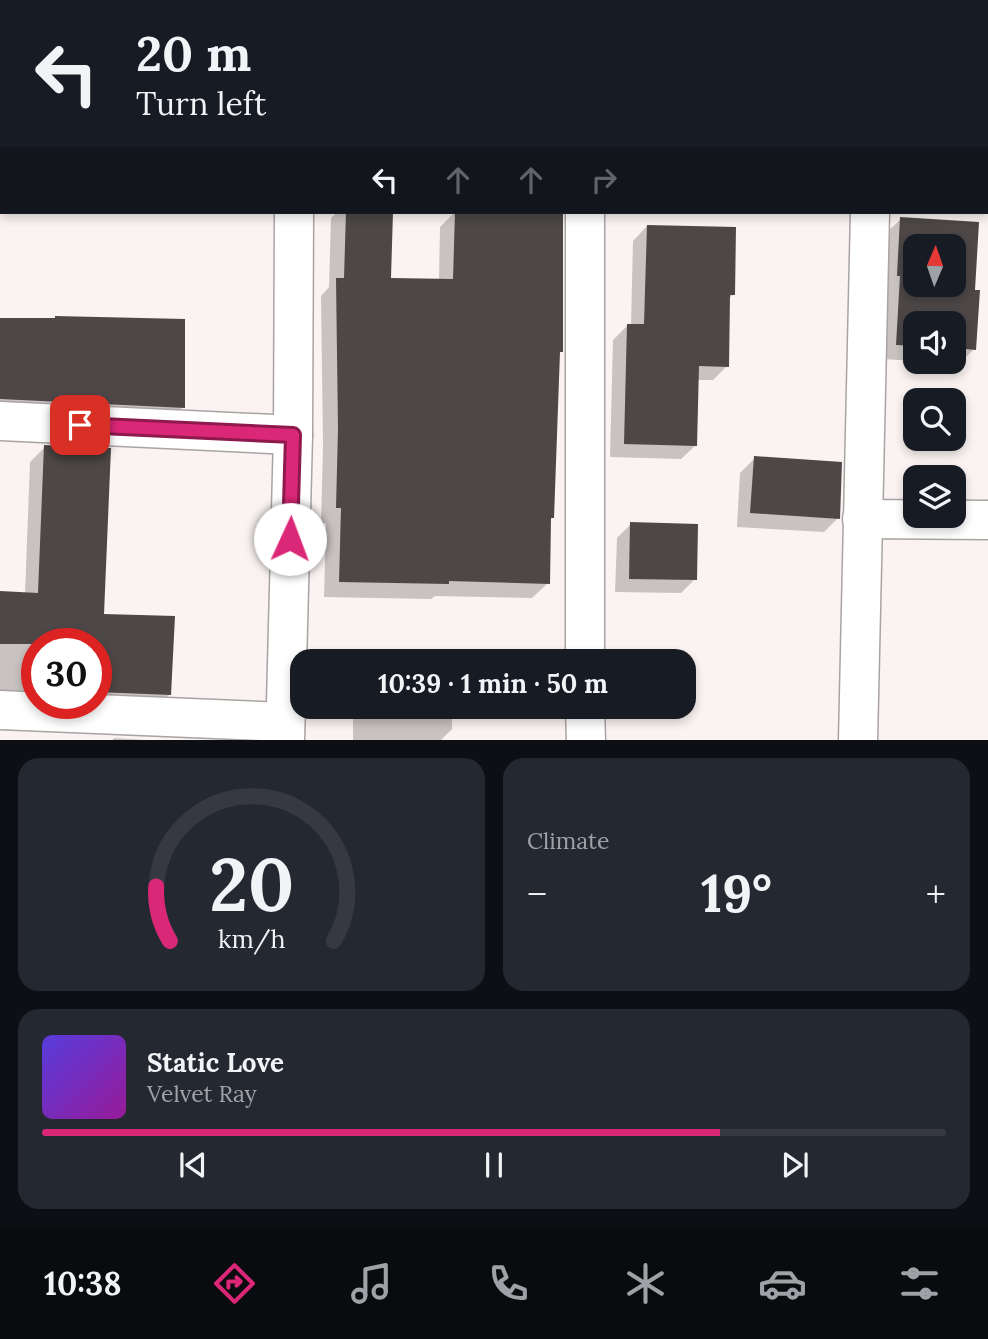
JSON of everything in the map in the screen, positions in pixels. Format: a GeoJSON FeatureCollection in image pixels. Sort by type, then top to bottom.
{"type":"FeatureCollection","features":[{"type":"Feature","properties":{"kind":"street"},"geometry":{"type":"LineString","coordinates":[[0,710],[285,731],[293,435],[294,214]]}},
{"type":"Feature","properties":{"kind":"street"},"geometry":{"type":"LineString","coordinates":[[585,214],[585,649]]}},
{"type":"Feature","properties":{"kind":"street"},"geometry":{"type":"LineString","coordinates":[[859,740],[870,214]]}},
{"type":"Feature","properties":{"kind":"street"},"geometry":{"type":"LineString","coordinates":[[0,421],[293,435]]}},
{"type":"Feature","properties":{"kind":"street"},"geometry":{"type":"LineString","coordinates":[[862,519],[988,520]]}},
{"type":"Feature","properties":{"kind":"street"},"geometry":{"type":"LineString","coordinates":[[586,719],[586,740]]}},
{"type":"Feature","properties":{"kind":"building"},"geometry":{"type":"Polygon","coordinates":[[[346,214],[393,214],[391,278],[453,279],[455,214],[563,214],[563,352],[560,352],[550,584],[339,582],[341,508],[336,508],[336,278],[344,278],[346,214]]]}},
{"type":"Feature","properties":{"kind":"building"},"geometry":{"type":"Polygon","coordinates":[[[900,217],[979,222],[975,290],[980,290],[976,350],[966,349],[966,311],[903,311],[903,345],[896,345],[900,276],[897,276],[900,217]]]}},
{"type":"Feature","properties":{"kind":"building"},"geometry":{"type":"Polygon","coordinates":[[[647,225],[736,227],[735,295],[730,295],[729,367],[699,366],[697,446],[624,444],[627,324],[644,324],[647,225]]]}},
{"type":"Feature","properties":{"kind":"building"},"geometry":{"type":"Polygon","coordinates":[[[55,316],[185,319],[185,408],[0,399],[0,318],[55,316]]]}},
{"type":"Feature","properties":{"kind":"building"},"geometry":{"type":"Polygon","coordinates":[[[44,445],[111,448],[104,614],[175,616],[171,695],[112,693],[112,628],[21,628],[21,644],[0,644],[0,591],[38,593],[44,445]]]}},
{"type":"Feature","properties":{"kind":"building"},"geometry":{"type":"Polygon","coordinates":[[[754,456],[842,462],[840,519],[750,513],[754,456]]]}},
{"type":"Feature","properties":{"kind":"building"},"geometry":{"type":"Polygon","coordinates":[[[630,522],[698,524],[697,580],[629,579],[630,522]]]}},
{"type":"Feature","properties":{"kind":"route"},"geometry":{"type":"LineString","coordinates":[[80,425],[293,435],[290,539]]}}]}
